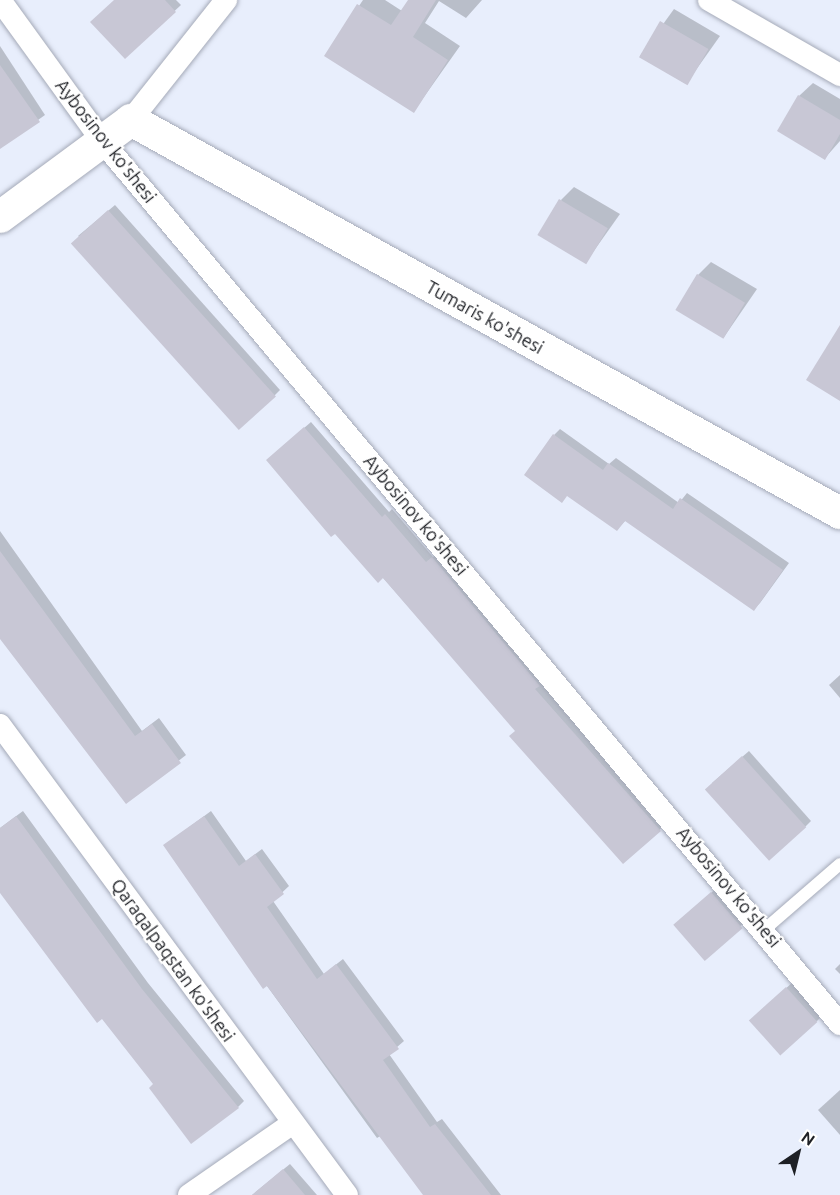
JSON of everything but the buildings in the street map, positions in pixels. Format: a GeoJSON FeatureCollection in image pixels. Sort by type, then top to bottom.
{"type":"FeatureCollection","features":[{"type":"Feature","properties":{"kind":"street","name":"Aybosinov ko'shesi"},"geometry":{"type":"LineString","coordinates":[[0,0],[102,141],[765,929],[840,1024]]}},
{"type":"Feature","properties":{"kind":"street"},"geometry":{"type":"LineString","coordinates":[[0,217],[131,120],[226,0]]}},
{"type":"Feature","properties":{"kind":"street"},"geometry":{"type":"LineString","coordinates":[[709,0],[840,75]]}},
{"type":"Feature","properties":{"kind":"street","name":"Tumaris ko'shesi"},"geometry":{"type":"LineString","coordinates":[[131,120],[840,513]]}},
{"type":"Feature","properties":{"kind":"street","name":"Qaraqalpaqstan ko'shesi"},"geometry":{"type":"LineString","coordinates":[[0,725],[346,1195]]}},
{"type":"Feature","properties":{"kind":"street"},"geometry":{"type":"LineString","coordinates":[[189,1195],[292,1123]]}},
{"type":"Feature","properties":{"kind":"lane"},"geometry":{"type":"LineString","coordinates":[[765,929],[840,864]]}}]}
